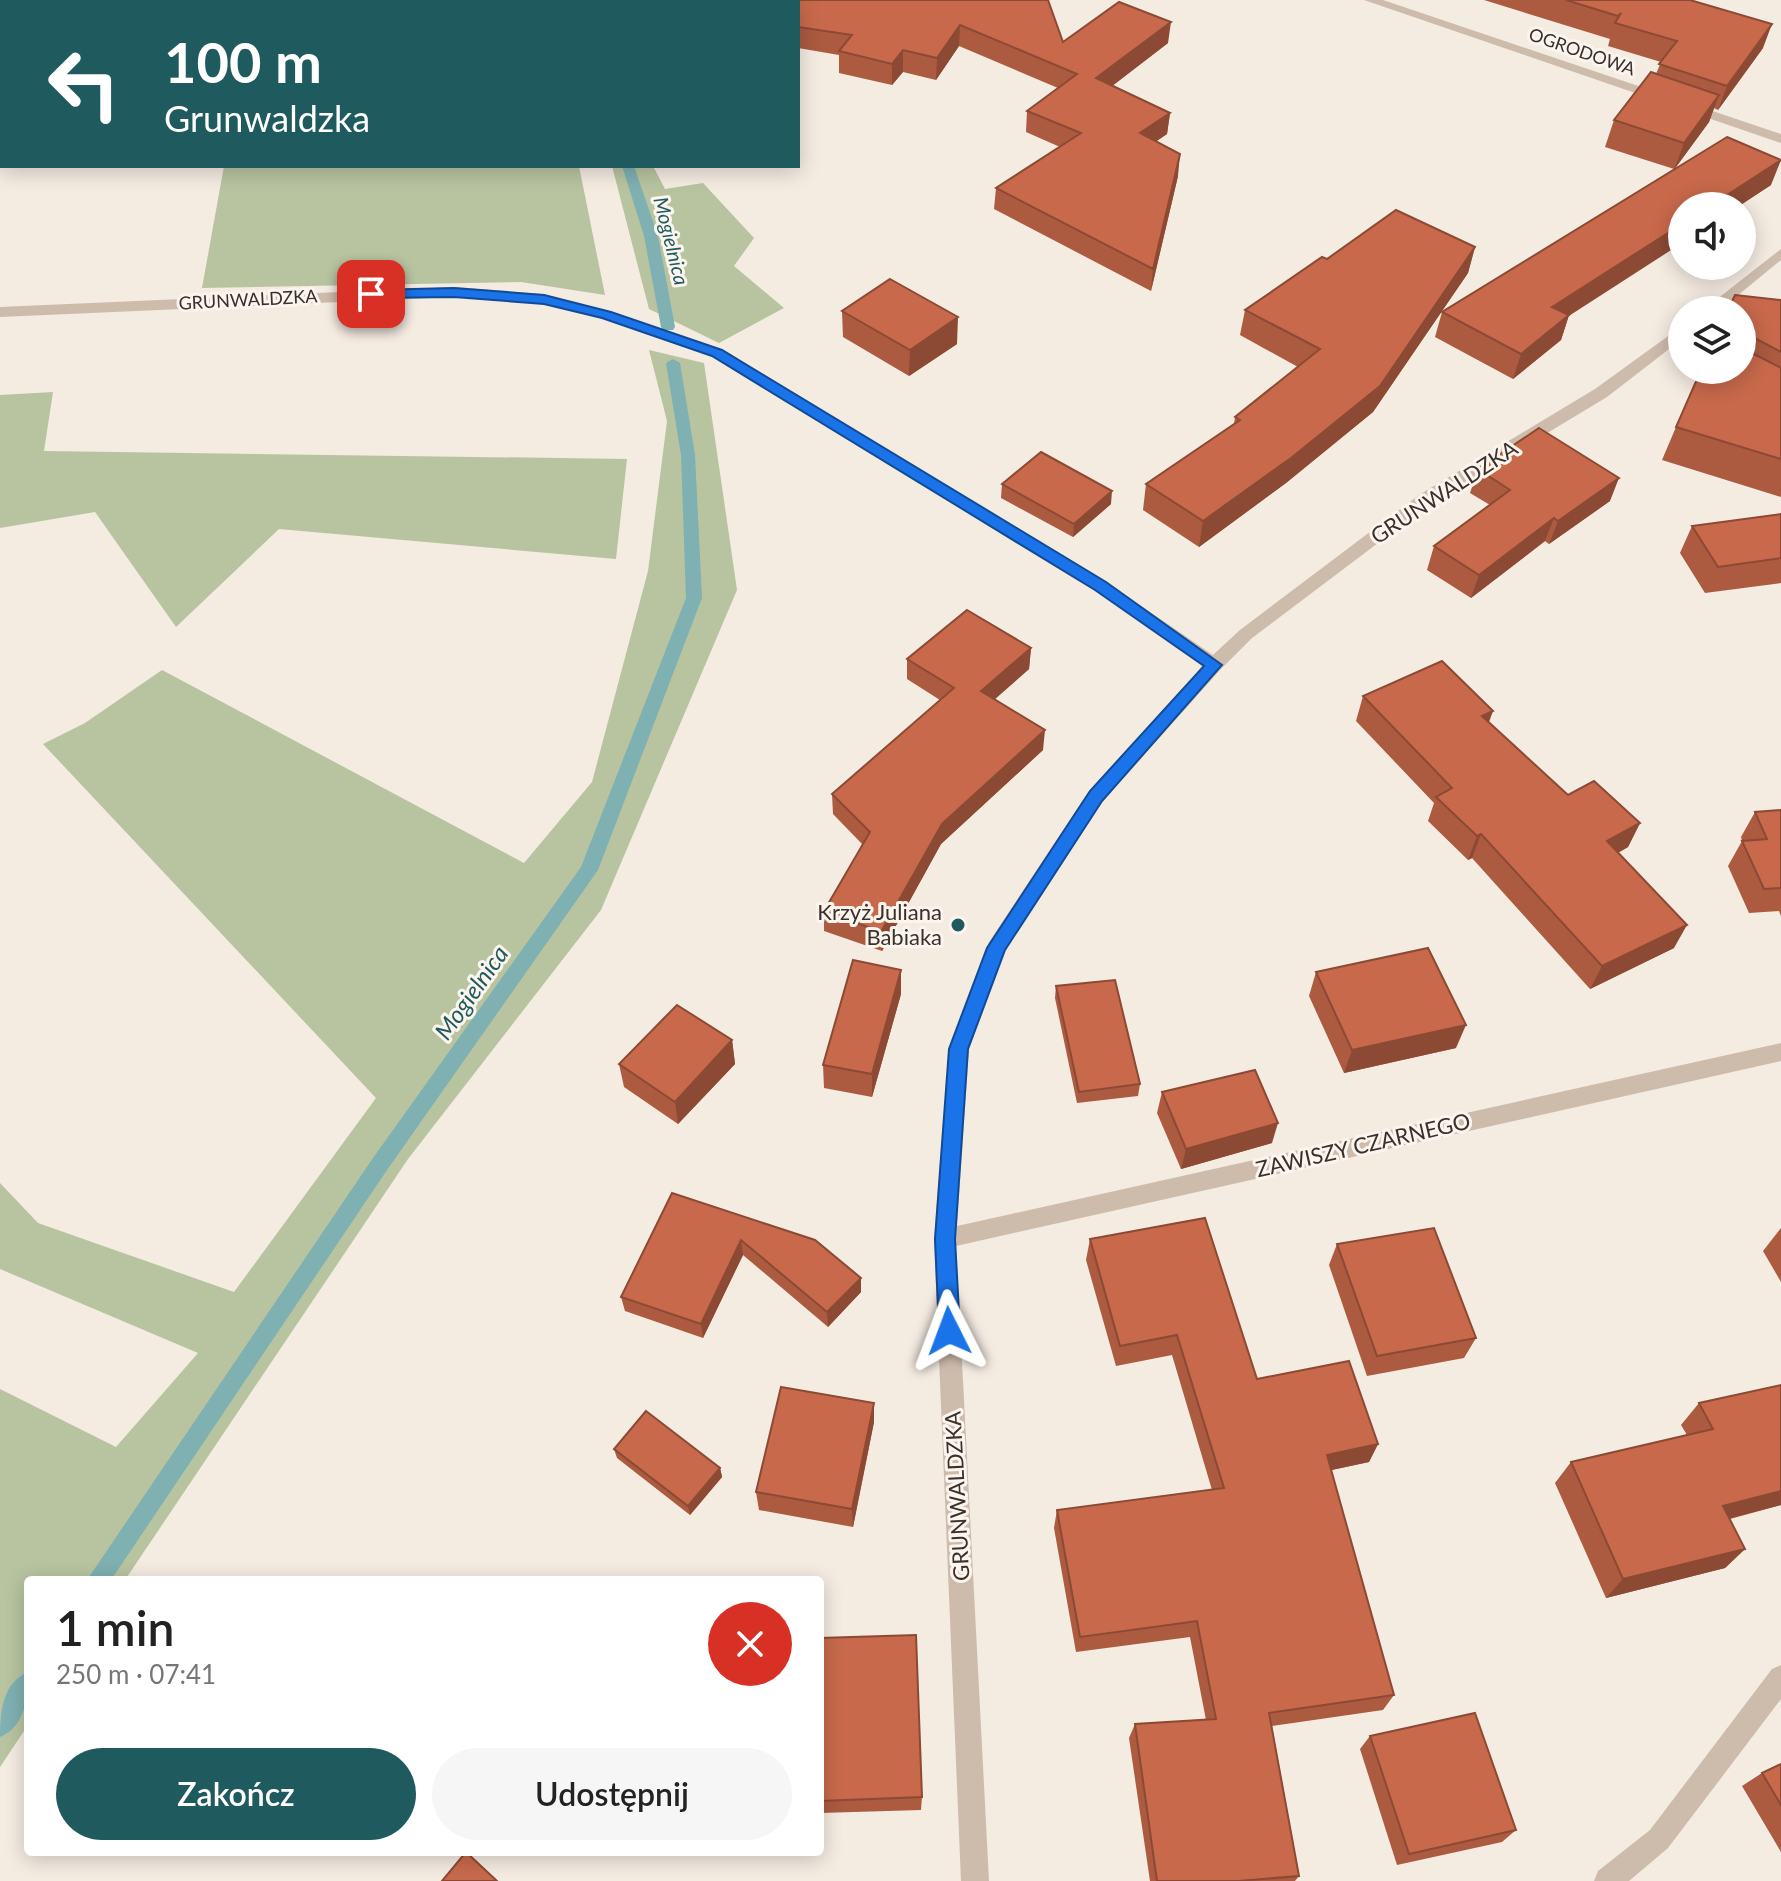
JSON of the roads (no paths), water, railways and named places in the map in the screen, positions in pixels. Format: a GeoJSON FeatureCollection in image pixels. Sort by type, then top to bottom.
{"type":"FeatureCollection","features":[{"type":"Feature","properties":{"kind":"street","name":"OGRODOWA"},"geometry":{"type":"LineString","coordinates":[[1370,0],[1781,139]]}},
{"type":"Feature","properties":{"kind":"street"},"geometry":{"type":"LineString","coordinates":[[1728,296],[1781,253]]}},
{"type":"Feature","properties":{"kind":"street","name":"GRUNWALDZKA"},"geometry":{"type":"LineString","coordinates":[[0,312],[454,292],[544,299],[606,315],[717,353],[1100,586],[1214,665]]}},
{"type":"Feature","properties":{"kind":"street","name":"GRUNWALDZKA"},"geometry":{"type":"LineString","coordinates":[[975,1881],[945,1239],[959,1049],[996,948],[1096,796],[1214,665],[1246,634],[1425,499],[1601,393],[1668,347]]}},
{"type":"Feature","properties":{"kind":"street","name":"ZAWISZY CZARNEGO"},"geometry":{"type":"LineString","coordinates":[[945,1239],[1781,1052]]}},
{"type":"Feature","properties":{"kind":"street"},"geometry":{"type":"LineString","coordinates":[[1608,1881],[1659,1839],[1781,1678]]}},
{"type":"Feature","properties":{"kind":"waterway","name":"Mogielnica"},"geometry":{"type":"LineString","coordinates":[[629,168],[651,236],[668,327]]}},
{"type":"Feature","properties":{"kind":"waterway","name":"Mogielnica"},"geometry":{"type":"LineString","coordinates":[[101,1576],[380,1164],[589,870],[694,598],[688,455],[673,363]]}},
{"type":"Feature","properties":{"kind":"waterway","name":"Mogielnica"},"geometry":{"type":"LineString","coordinates":[[0,1725],[24,1690]]}},
{"type":"Feature","properties":{"kind":"place","name":"Krzyż Juliana Babiaka"},"geometry":{"type":"Point","coordinates":[958,925]}}]}
